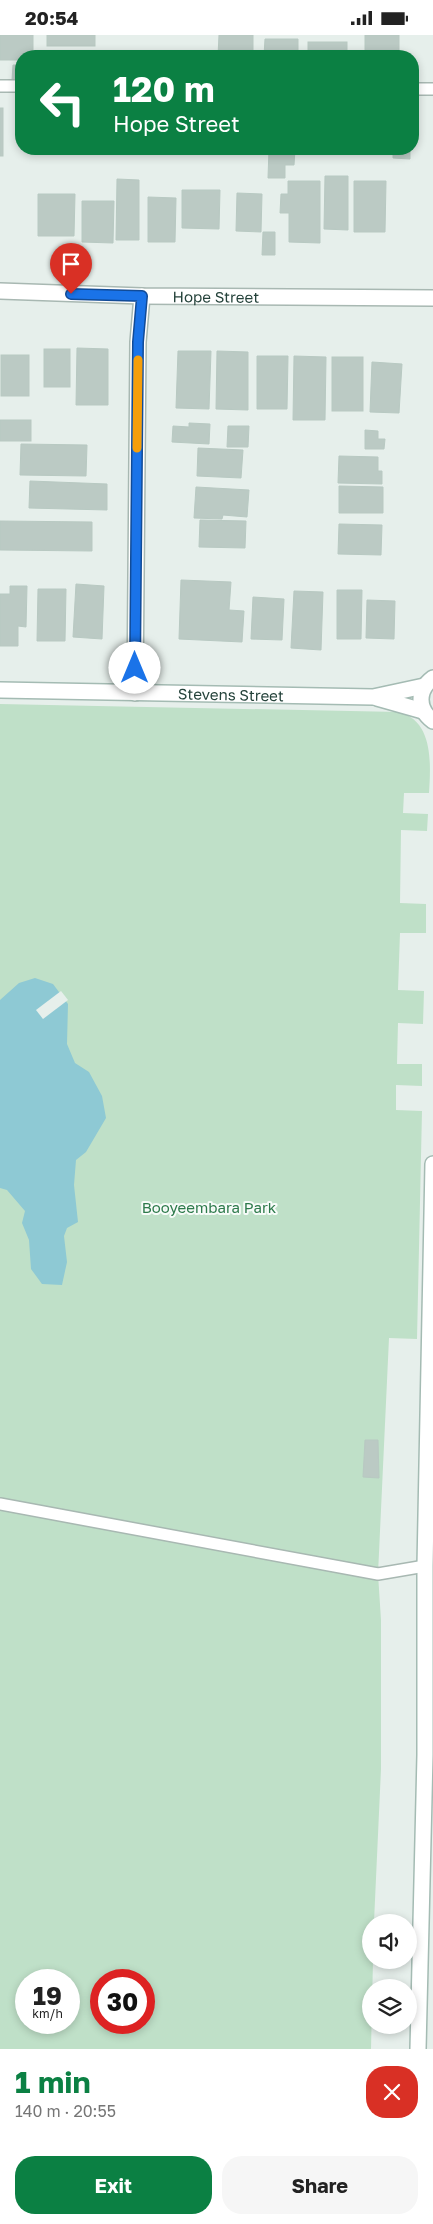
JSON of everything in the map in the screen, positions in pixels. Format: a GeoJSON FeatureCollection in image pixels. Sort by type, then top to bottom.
{"type":"FeatureCollection","features":[{"type":"Feature","properties":{"kind":"street","name":"Hope Street"},"geometry":{"type":"LineString","coordinates":[[0,291],[142,296],[433,298]]}},
{"type":"Feature","properties":{"kind":"street"},"geometry":{"type":"LineString","coordinates":[[135,693],[138,342],[142,296]]}},
{"type":"Feature","properties":{"kind":"street"},"geometry":{"type":"LineString","coordinates":[[428,682],[420,698],[430,719]]}},
{"type":"Feature","properties":{"kind":"street","name":"Stevens Street"},"geometry":{"type":"LineString","coordinates":[[0,690],[373,697],[428,682]]}},
{"type":"Feature","properties":{"kind":"street","name":"Stevens Street"},"geometry":{"type":"LineString","coordinates":[[373,697],[430,719]]}},
{"type":"Feature","properties":{"kind":"street"},"geometry":{"type":"LineString","coordinates":[[418,2049],[429,1754],[425,1566],[433,1164]]}},
{"type":"Feature","properties":{"kind":"lane"},"geometry":{"type":"LineString","coordinates":[[0,86],[15,86]]}},
{"type":"Feature","properties":{"kind":"lane"},"geometry":{"type":"LineString","coordinates":[[419,89],[433,89]]}},
{"type":"Feature","properties":{"kind":"lane"},"geometry":{"type":"LineString","coordinates":[[0,1503],[156,1534],[378,1574],[425,1566]]}},
{"type":"Feature","properties":{"kind":"green space","name":"Booyeembara Park"},"geometry":{"type":"Polygon","coordinates":[[[0,704],[399,712],[410,717],[418,724],[428,744],[429,793],[404,793],[403,813],[428,814],[427,831],[401,830],[400,903],[426,904],[426,933],[400,933],[398,990],[424,991],[423,1024],[398,1023],[397,1064],[422,1064],[422,1086],[396,1085],[396,1110],[422,1111],[417,1339],[389,1338],[378,1574],[381,1620],[381,1769],[374,1914],[362,1914],[362,1969],[373,1969],[373,1979],[362,1979],[362,2034],[371,2034],[371,2049],[0,2049],[0,704]]]}},
{"type":"Feature","properties":{"kind":"water"},"geometry":{"type":"Polygon","coordinates":[[[35,978],[53,984],[68,1004],[67,1044],[75,1063],[89,1072],[102,1096],[106,1118],[86,1152],[76,1160],[74,1185],[78,1222],[67,1228],[64,1236],[67,1262],[62,1285],[42,1284],[31,1269],[29,1240],[22,1223],[25,1211],[7,1190],[0,1188],[0,1000],[19,983],[35,978]]]}},
{"type":"Feature","properties":{"kind":"pier"},"geometry":{"type":"Polygon","coordinates":[[[61,991],[68,1000],[43,1019],[36,1010],[61,991]]]}},
{"type":"Feature","properties":{"kind":"building"},"geometry":{"type":"Polygon","coordinates":[[[0,35],[33,35],[33,50],[15,50],[15,60],[0,60],[0,35]]]}},
{"type":"Feature","properties":{"kind":"building"},"geometry":{"type":"Polygon","coordinates":[[[47,35],[95,35],[95,46],[47,46],[47,35]]]}},
{"type":"Feature","properties":{"kind":"building"},"geometry":{"type":"Polygon","coordinates":[[[219,35],[253,35],[253,50],[218,50],[219,35]]]}},
{"type":"Feature","properties":{"kind":"building"},"geometry":{"type":"Polygon","coordinates":[[[365,35],[399,35],[399,50],[365,50],[365,35]]]}},
{"type":"Feature","properties":{"kind":"building"},"geometry":{"type":"Polygon","coordinates":[[[265,39],[298,39],[298,50],[264,50],[265,39]]]}},
{"type":"Feature","properties":{"kind":"building"},"geometry":{"type":"Polygon","coordinates":[[[308,42],[347,42],[347,50],[308,50],[308,42]]]}},
{"type":"Feature","properties":{"kind":"building"},"geometry":{"type":"Polygon","coordinates":[[[13,65],[15,65],[15,80],[12,80],[13,65]]]}},
{"type":"Feature","properties":{"kind":"building"},"geometry":{"type":"Polygon","coordinates":[[[0,108],[3,108],[3,156],[0,156],[0,108]]]}},
{"type":"Feature","properties":{"kind":"building"},"geometry":{"type":"Polygon","coordinates":[[[269,155],[295,155],[294,165],[285,165],[285,178],[268,178],[269,155]]]}},
{"type":"Feature","properties":{"kind":"building"},"geometry":{"type":"Polygon","coordinates":[[[393,155],[410,155],[410,159],[393,158],[393,155]]]}},
{"type":"Feature","properties":{"kind":"building"},"geometry":{"type":"Polygon","coordinates":[[[325,176],[348,176],[348,230],[324,229],[325,176]]]}},
{"type":"Feature","properties":{"kind":"building"},"geometry":{"type":"Polygon","coordinates":[[[117,179],[139,180],[139,240],[116,240],[117,179]]]}},
{"type":"Feature","properties":{"kind":"building"},"geometry":{"type":"Polygon","coordinates":[[[288,181],[320,181],[320,243],[289,242],[289,213],[280,213],[281,194],[288,194],[288,181]]]}},
{"type":"Feature","properties":{"kind":"building"},"geometry":{"type":"Polygon","coordinates":[[[354,181],[386,181],[385,232],[354,232],[354,181]]]}},
{"type":"Feature","properties":{"kind":"building"},"geometry":{"type":"Polygon","coordinates":[[[182,190],[220,190],[219,229],[182,228],[182,190]]]}},
{"type":"Feature","properties":{"kind":"building"},"geometry":{"type":"Polygon","coordinates":[[[237,193],[262,194],[261,232],[236,231],[237,193]]]}},
{"type":"Feature","properties":{"kind":"building"},"geometry":{"type":"Polygon","coordinates":[[[38,194],[75,194],[74,236],[38,236],[38,194]]]}},
{"type":"Feature","properties":{"kind":"building"},"geometry":{"type":"Polygon","coordinates":[[[148,197],[176,198],[175,242],[148,242],[148,197]]]}},
{"type":"Feature","properties":{"kind":"building"},"geometry":{"type":"Polygon","coordinates":[[[82,201],[114,201],[113,243],[82,242],[82,201]]]}},
{"type":"Feature","properties":{"kind":"building"},"geometry":{"type":"Polygon","coordinates":[[[263,232],[275,232],[275,255],[262,255],[263,232]]]}},
{"type":"Feature","properties":{"kind":"building"},"geometry":{"type":"Polygon","coordinates":[[[77,348],[108,349],[108,405],[76,405],[77,348]]]}},
{"type":"Feature","properties":{"kind":"building"},"geometry":{"type":"Polygon","coordinates":[[[44,349],[70,349],[70,387],[44,387],[44,349]]]}},
{"type":"Feature","properties":{"kind":"building"},"geometry":{"type":"Polygon","coordinates":[[[178,351],[211,351],[209,409],[176,408],[178,351]]]}},
{"type":"Feature","properties":{"kind":"building"},"geometry":{"type":"Polygon","coordinates":[[[217,351],[248,352],[248,410],[216,409],[217,351]]]}},
{"type":"Feature","properties":{"kind":"building"},"geometry":{"type":"Polygon","coordinates":[[[1,355],[29,355],[29,396],[1,396],[1,355]]]}},
{"type":"Feature","properties":{"kind":"building"},"geometry":{"type":"Polygon","coordinates":[[[257,356],[288,356],[287,409],[257,409],[257,356]]]}},
{"type":"Feature","properties":{"kind":"building"},"geometry":{"type":"Polygon","coordinates":[[[294,356],[326,357],[325,420],[293,420],[294,356]]]}},
{"type":"Feature","properties":{"kind":"building"},"geometry":{"type":"Polygon","coordinates":[[[332,357],[363,357],[363,411],[332,411],[332,357]]]}},
{"type":"Feature","properties":{"kind":"building"},"geometry":{"type":"Polygon","coordinates":[[[372,362],[402,364],[399,413],[370,412],[372,362]]]}},
{"type":"Feature","properties":{"kind":"building"},"geometry":{"type":"Polygon","coordinates":[[[0,420],[31,420],[31,441],[0,441],[0,420]]]}},
{"type":"Feature","properties":{"kind":"building"},"geometry":{"type":"Polygon","coordinates":[[[189,423],[210,424],[209,444],[172,442],[173,426],[189,427],[189,423]]]}},
{"type":"Feature","properties":{"kind":"building"},"geometry":{"type":"Polygon","coordinates":[[[228,426],[249,426],[248,447],[227,447],[228,426]]]}},
{"type":"Feature","properties":{"kind":"building"},"geometry":{"type":"Polygon","coordinates":[[[365,430],[378,431],[378,439],[385,439],[384,449],[365,449],[365,430]]]}},
{"type":"Feature","properties":{"kind":"building"},"geometry":{"type":"Polygon","coordinates":[[[21,444],[87,445],[86,476],[20,475],[21,444]]]}},
{"type":"Feature","properties":{"kind":"building"},"geometry":{"type":"Polygon","coordinates":[[[198,448],[243,450],[241,478],[197,476],[198,448]]]}},
{"type":"Feature","properties":{"kind":"building"},"geometry":{"type":"Polygon","coordinates":[[[339,456],[378,457],[378,471],[382,471],[382,484],[338,483],[339,456]]]}},
{"type":"Feature","properties":{"kind":"building"},"geometry":{"type":"Polygon","coordinates":[[[30,481],[107,484],[107,510],[29,508],[30,481]]]}},
{"type":"Feature","properties":{"kind":"building"},"geometry":{"type":"Polygon","coordinates":[[[339,486],[383,487],[383,513],[339,513],[339,486]]]}},
{"type":"Feature","properties":{"kind":"building"},"geometry":{"type":"Polygon","coordinates":[[[196,487],[249,490],[247,517],[223,515],[222,519],[194,518],[196,487]]]}},
{"type":"Feature","properties":{"kind":"building"},"geometry":{"type":"Polygon","coordinates":[[[200,520],[246,521],[245,548],[199,547],[200,520]]]}},
{"type":"Feature","properties":{"kind":"building"},"geometry":{"type":"Polygon","coordinates":[[[0,521],[92,522],[92,551],[0,550],[0,521]]]}},
{"type":"Feature","properties":{"kind":"building"},"geometry":{"type":"Polygon","coordinates":[[[339,524],[382,525],[381,555],[338,554],[339,524]]]}},
{"type":"Feature","properties":{"kind":"building"},"geometry":{"type":"Polygon","coordinates":[[[181,580],[231,582],[229,610],[244,611],[242,642],[179,639],[181,580]]]}},
{"type":"Feature","properties":{"kind":"building"},"geometry":{"type":"Polygon","coordinates":[[[76,584],[104,586],[102,639],[73,637],[76,584]]]}},
{"type":"Feature","properties":{"kind":"building"},"geometry":{"type":"Polygon","coordinates":[[[10,586],[27,586],[26,627],[18,626],[18,646],[0,646],[0,594],[10,594],[10,586]]]}},
{"type":"Feature","properties":{"kind":"building"},"geometry":{"type":"Polygon","coordinates":[[[38,589],[66,589],[65,641],[37,641],[38,589]]]}},
{"type":"Feature","properties":{"kind":"building"},"geometry":{"type":"Polygon","coordinates":[[[337,590],[362,590],[361,639],[337,639],[337,590]]]}},
{"type":"Feature","properties":{"kind":"building"},"geometry":{"type":"Polygon","coordinates":[[[294,591],[323,592],[321,650],[291,648],[294,591]]]}},
{"type":"Feature","properties":{"kind":"building"},"geometry":{"type":"Polygon","coordinates":[[[253,597],[284,599],[282,640],[251,639],[253,597]]]}},
{"type":"Feature","properties":{"kind":"building"},"geometry":{"type":"Polygon","coordinates":[[[367,600],[395,601],[394,639],[366,638],[367,600]]]}},
{"type":"Feature","properties":{"kind":"building"},"geometry":{"type":"Polygon","coordinates":[[[365,1440],[378,1440],[379,1478],[363,1477],[365,1440]]]}},
{"type":"Feature","properties":{"kind":"slow traffic"},"geometry":{"type":"LineString","coordinates":[[137,448],[138,360]]}},
{"type":"Feature","properties":{"kind":"route"},"geometry":{"type":"LineString","coordinates":[[71,294],[142,296],[138,342],[135,668]]}}]}
